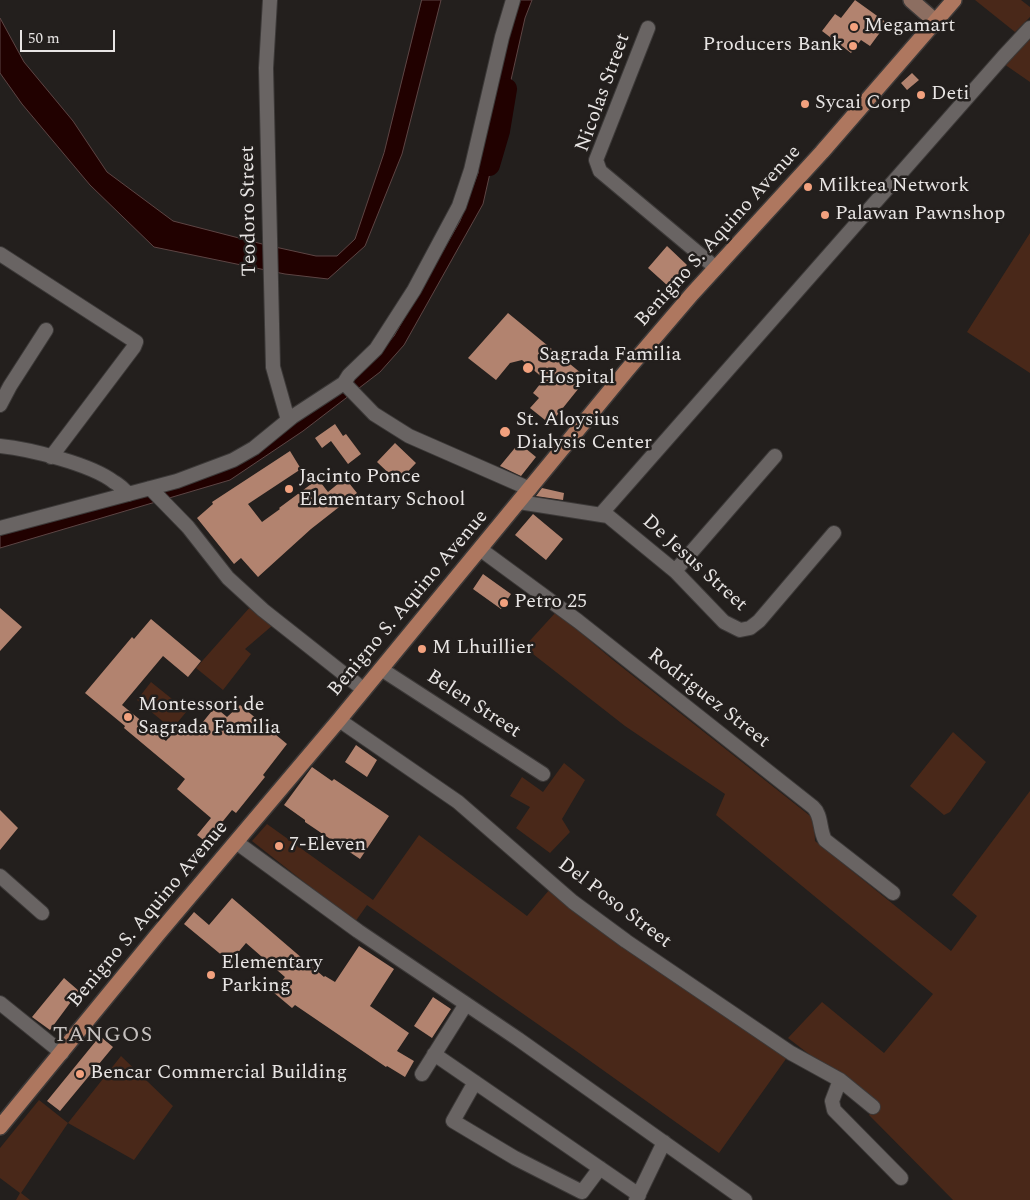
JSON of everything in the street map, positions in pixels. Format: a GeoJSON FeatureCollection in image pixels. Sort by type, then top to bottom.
{"type":"FeatureCollection","features":[{"type":"Feature","properties":{"kind":"main road"},"geometry":{"type":"LineString","coordinates":[[912,0],[935,21]]}},
{"type":"Feature","properties":{"kind":"main road","name":"Benigno S. Aquino Avenue"},"geometry":{"type":"LineString","coordinates":[[0,1127],[363,689],[382,669],[628,370],[954,0]]}},
{"type":"Feature","properties":{"kind":"street","name":"Teodoro Street"},"geometry":{"type":"LineString","coordinates":[[270,0],[266,68],[273,367],[288,420]]}},
{"type":"Feature","properties":{"kind":"street"},"geometry":{"type":"LineString","coordinates":[[0,528],[177,481],[233,460],[254,448],[288,420],[344,383],[349,375],[376,349],[414,290],[459,206],[471,170],[502,37],[513,0]]}},
{"type":"Feature","properties":{"kind":"street","name":"Nicolas Street"},"geometry":{"type":"LineString","coordinates":[[648,28],[596,160],[600,171],[716,268]]}},
{"type":"Feature","properties":{"kind":"street"},"geometry":{"type":"LineString","coordinates":[[601,514],[1030,28]]}},
{"type":"Feature","properties":{"kind":"street"},"geometry":{"type":"LineString","coordinates":[[0,254],[136,342],[52,457]]}},
{"type":"Feature","properties":{"kind":"street"},"geometry":{"type":"LineString","coordinates":[[0,405],[46,330]]}},
{"type":"Feature","properties":{"kind":"street"},"geometry":{"type":"LineString","coordinates":[[344,383],[374,414],[409,436],[530,489]]}},
{"type":"Feature","properties":{"kind":"street"},"geometry":{"type":"LineString","coordinates":[[0,446],[22,448],[92,470],[113,480],[129,494]]}},
{"type":"Feature","properties":{"kind":"street"},"geometry":{"type":"LineString","coordinates":[[675,571],[775,456]]}},
{"type":"Feature","properties":{"kind":"street"},"geometry":{"type":"LineString","coordinates":[[150,488],[188,527],[228,578],[263,610],[363,689]]}},
{"type":"Feature","properties":{"kind":"street","name":"De Jesus Street"},"geometry":{"type":"LineString","coordinates":[[519,502],[601,514],[615,520],[675,571],[724,622],[732,628],[740,630],[750,628],[759,621],[834,533]]}},
{"type":"Feature","properties":{"kind":"street","name":"Rodriguez Street"},"geometry":{"type":"LineString","coordinates":[[480,549],[578,621],[814,807],[819,814],[821,833],[825,840],[893,893]]}},
{"type":"Feature","properties":{"kind":"street","name":"Belen Street"},"geometry":{"type":"LineString","coordinates":[[382,669],[543,774]]}},
{"type":"Feature","properties":{"kind":"street","name":"Del Poso Street"},"geometry":{"type":"LineString","coordinates":[[339,720],[458,802],[573,902],[626,941],[791,1053],[840,1080],[873,1108]]}},
{"type":"Feature","properties":{"kind":"street"},"geometry":{"type":"LineString","coordinates":[[236,842],[358,931],[466,1004],[745,1200]]}},
{"type":"Feature","properties":{"kind":"street"},"geometry":{"type":"LineString","coordinates":[[2,882],[42,913]]}},
{"type":"Feature","properties":{"kind":"street"},"geometry":{"type":"LineString","coordinates":[[0,1003],[62,1053]]}},
{"type":"Feature","properties":{"kind":"street"},"geometry":{"type":"LineString","coordinates":[[422,1074],[466,1004]]}},
{"type":"Feature","properties":{"kind":"street"},"geometry":{"type":"LineString","coordinates":[[434,1054],[600,1168],[637,1197],[664,1142]]}},
{"type":"Feature","properties":{"kind":"street"},"geometry":{"type":"LineString","coordinates":[[840,1080],[832,1101],[834,1110],[901,1178]]}},
{"type":"Feature","properties":{"kind":"street"},"geometry":{"type":"LineString","coordinates":[[475,1082],[453,1121],[515,1158],[582,1192],[600,1168]]}},
{"type":"Feature","properties":{"kind":"shaded area"},"geometry":{"type":"Polygon","coordinates":[[[422,0],[441,0],[402,154],[365,246],[328,279],[285,274],[154,247],[90,185],[22,104],[0,73],[0,18],[24,62],[73,121],[107,172],[173,221],[316,256],[337,256],[355,239],[384,153],[422,0]]]}},
{"type":"Feature","properties":{"kind":"shaded area"},"geometry":{"type":"Polygon","coordinates":[[[519,0],[532,0],[525,18],[483,204],[404,345],[380,372],[303,431],[230,480],[0,548],[0,534],[188,484],[370,363],[394,336],[460,221],[478,173],[510,30],[519,0]]]}},
{"type":"Feature","properties":{"kind":"shaded area"},"geometry":{"type":"Polygon","coordinates":[[[975,0],[1021,0],[1030,7],[1030,17],[1015,32],[975,0]]]}},
{"type":"Feature","properties":{"kind":"shaded area"},"geometry":{"type":"Polygon","coordinates":[[[1030,36],[1030,82],[1004,64],[1030,36]]]}},
{"type":"Feature","properties":{"kind":"shaded area"},"geometry":{"type":"Polygon","coordinates":[[[1030,233],[1030,373],[967,332],[1030,233]]]}},
{"type":"Feature","properties":{"kind":"shaded area"},"geometry":{"type":"Polygon","coordinates":[[[251,606],[273,625],[245,649],[251,654],[223,690],[196,668],[251,606]]]}},
{"type":"Feature","properties":{"kind":"shaded area"},"geometry":{"type":"Polygon","coordinates":[[[556,612],[613,660],[814,819],[815,841],[951,951],[977,916],[952,895],[1030,791],[1030,1200],[953,1200],[869,1115],[875,1105],[788,1038],[822,1002],[884,1053],[933,994],[716,815],[725,794],[625,726],[524,647],[556,612]]]}},
{"type":"Feature","properties":{"kind":"shaded area"},"geometry":{"type":"Polygon","coordinates":[[[151,682],[187,711],[172,729],[137,700],[151,682]]]}},
{"type":"Feature","properties":{"kind":"shaded area"},"geometry":{"type":"Polygon","coordinates":[[[953,732],[986,762],[950,812],[944,815],[910,786],[953,732]]]}},
{"type":"Feature","properties":{"kind":"shaded area"},"geometry":{"type":"Polygon","coordinates":[[[564,763],[585,780],[562,819],[570,832],[550,853],[516,828],[530,807],[510,796],[522,777],[543,792],[564,763]]]}},
{"type":"Feature","properties":{"kind":"shaded area"},"geometry":{"type":"Polygon","coordinates":[[[267,824],[373,900],[419,835],[527,916],[550,889],[788,1056],[719,1153],[367,905],[355,922],[252,841],[267,824]]]}},
{"type":"Feature","properties":{"kind":"shaded area"},"geometry":{"type":"Polygon","coordinates":[[[121,1056],[173,1106],[134,1160],[68,1123],[121,1056]]]}},
{"type":"Feature","properties":{"kind":"shaded area"},"geometry":{"type":"Polygon","coordinates":[[[39,1100],[68,1123],[21,1193],[30,1200],[16,1200],[20,1193],[0,1178],[0,1148],[39,1100]]]}},
{"type":"Feature","properties":{"kind":"building","name":"Megamart"},"geometry":{"type":"Polygon","coordinates":[[[855,0],[887,23],[870,46],[861,40],[851,53],[822,31],[835,14],[841,18],[855,0]]]}},
{"type":"Feature","properties":{"kind":"building"},"geometry":{"type":"Polygon","coordinates":[[[912,73],[919,80],[907,90],[901,83],[912,73]]]}},
{"type":"Feature","properties":{"kind":"building"},"geometry":{"type":"Polygon","coordinates":[[[667,246],[687,265],[668,286],[648,268],[667,246]]]}},
{"type":"Feature","properties":{"kind":"building","name":"Sagrada Familia Hospital"},"geometry":{"type":"Polygon","coordinates":[[[508,313],[587,378],[550,424],[530,408],[539,398],[533,393],[544,379],[522,360],[510,363],[496,380],[468,358],[508,313]]]}},
{"type":"Feature","properties":{"kind":"building"},"geometry":{"type":"Polygon","coordinates":[[[335,424],[343,436],[346,434],[361,454],[348,464],[331,441],[322,448],[315,438],[335,424]]]}},
{"type":"Feature","properties":{"kind":"building"},"geometry":{"type":"Polygon","coordinates":[[[395,443],[416,463],[398,482],[377,462],[395,443]]]}},
{"type":"Feature","properties":{"kind":"building"},"geometry":{"type":"Polygon","coordinates":[[[519,443],[536,457],[521,476],[500,466],[519,443]]]}},
{"type":"Feature","properties":{"kind":"building"},"geometry":{"type":"Polygon","coordinates":[[[290,451],[301,469],[248,504],[262,522],[318,479],[328,492],[345,478],[357,493],[311,529],[258,577],[241,558],[234,564],[197,518],[213,504],[212,502],[290,451]]]}},
{"type":"Feature","properties":{"kind":"building"},"geometry":{"type":"Polygon","coordinates":[[[542,488],[564,493],[563,500],[536,496],[542,488]]]}},
{"type":"Feature","properties":{"kind":"building"},"geometry":{"type":"Polygon","coordinates":[[[533,514],[563,539],[546,560],[515,535],[533,514]]]}},
{"type":"Feature","properties":{"kind":"building"},"geometry":{"type":"Polygon","coordinates":[[[483,574],[511,594],[501,609],[473,589],[483,574]]]}},
{"type":"Feature","properties":{"kind":"building"},"geometry":{"type":"Polygon","coordinates":[[[0,608],[22,627],[0,651],[0,608]]]}},
{"type":"Feature","properties":{"kind":"building"},"geometry":{"type":"Polygon","coordinates":[[[151,619],[201,661],[188,677],[163,656],[122,705],[166,741],[182,722],[194,733],[215,707],[227,717],[240,705],[287,744],[263,775],[265,777],[236,813],[232,810],[206,842],[197,835],[211,818],[177,789],[185,779],[85,693],[132,637],[134,639],[151,619]]]}},
{"type":"Feature","properties":{"kind":"building"},"geometry":{"type":"Polygon","coordinates":[[[356,745],[377,760],[367,777],[345,762],[356,745]]]}},
{"type":"Feature","properties":{"kind":"building"},"geometry":{"type":"Polygon","coordinates":[[[312,767],[332,781],[334,779],[389,816],[360,859],[305,822],[305,820],[284,805],[312,767]]]}},
{"type":"Feature","properties":{"kind":"building"},"geometry":{"type":"Polygon","coordinates":[[[0,810],[18,828],[0,850],[0,810]]]}},
{"type":"Feature","properties":{"kind":"building"},"geometry":{"type":"Polygon","coordinates":[[[232,898],[324,977],[335,982],[359,946],[394,969],[370,1006],[409,1033],[397,1051],[414,1061],[405,1077],[386,1067],[295,1005],[292,1008],[273,992],[285,977],[246,943],[230,962],[184,924],[194,912],[209,925],[232,898]]]}},
{"type":"Feature","properties":{"kind":"building"},"geometry":{"type":"Polygon","coordinates":[[[64,978],[79,991],[50,1030],[32,1017],[64,978]]]}},
{"type":"Feature","properties":{"kind":"building"},"geometry":{"type":"Polygon","coordinates":[[[433,997],[451,1009],[432,1038],[414,1026],[433,997]]]}},
{"type":"Feature","properties":{"kind":"building","name":"Bencar Commercial Building"},"geometry":{"type":"Polygon","coordinates":[[[100,1036],[113,1047],[60,1111],[47,1101],[100,1036]]]}},
{"type":"Feature","properties":{"kind":"waterway"},"geometry":{"type":"LineString","coordinates":[[489,165],[499,131],[506,89]]}},
{"type":"Feature","properties":{"kind":"place","name":"Megamart"},"geometry":{"type":"Point","coordinates":[854,27]}},
{"type":"Feature","properties":{"kind":"place","name":"Producers Bank"},"geometry":{"type":"Point","coordinates":[853,46]}},
{"type":"Feature","properties":{"kind":"place","name":"Deti"},"geometry":{"type":"Point","coordinates":[921,95]}},
{"type":"Feature","properties":{"kind":"place","name":"Sycai Corp"},"geometry":{"type":"Point","coordinates":[805,104]}},
{"type":"Feature","properties":{"kind":"place","name":"Milktea Network"},"geometry":{"type":"Point","coordinates":[808,187]}},
{"type":"Feature","properties":{"kind":"place","name":"Palawan Pawnshop"},"geometry":{"type":"Point","coordinates":[825,215]}},
{"type":"Feature","properties":{"kind":"place","name":"Sagrada Familia Hospital"},"geometry":{"type":"Point","coordinates":[528,368]}},
{"type":"Feature","properties":{"kind":"place","name":"St. Aloysius Dialysis Center"},"geometry":{"type":"Point","coordinates":[505,432]}},
{"type":"Feature","properties":{"kind":"place","name":"Jacinto Ponce Elementary School"},"geometry":{"type":"Point","coordinates":[289,489]}},
{"type":"Feature","properties":{"kind":"place","name":"Petro 25"},"geometry":{"type":"Point","coordinates":[504,603]}},
{"type":"Feature","properties":{"kind":"place","name":"M Lhuillier"},"geometry":{"type":"Point","coordinates":[422,649]}},
{"type":"Feature","properties":{"kind":"place","name":"Montessori de Sagrada Familia"},"geometry":{"type":"Point","coordinates":[128,717]}},
{"type":"Feature","properties":{"kind":"place","name":"7-Eleven"},"geometry":{"type":"Point","coordinates":[279,846]}},
{"type":"Feature","properties":{"kind":"place","name":"Elementary Parking"},"geometry":{"type":"Point","coordinates":[211,975]}},
{"type":"Feature","properties":{"kind":"place","name":"Bencar Commercial Building"},"geometry":{"type":"Point","coordinates":[80,1074]}},
{"type":"Feature","properties":{"kind":"district","name":"TANGOS"},"geometry":{"type":"Point","coordinates":[103,1037]}}]}
